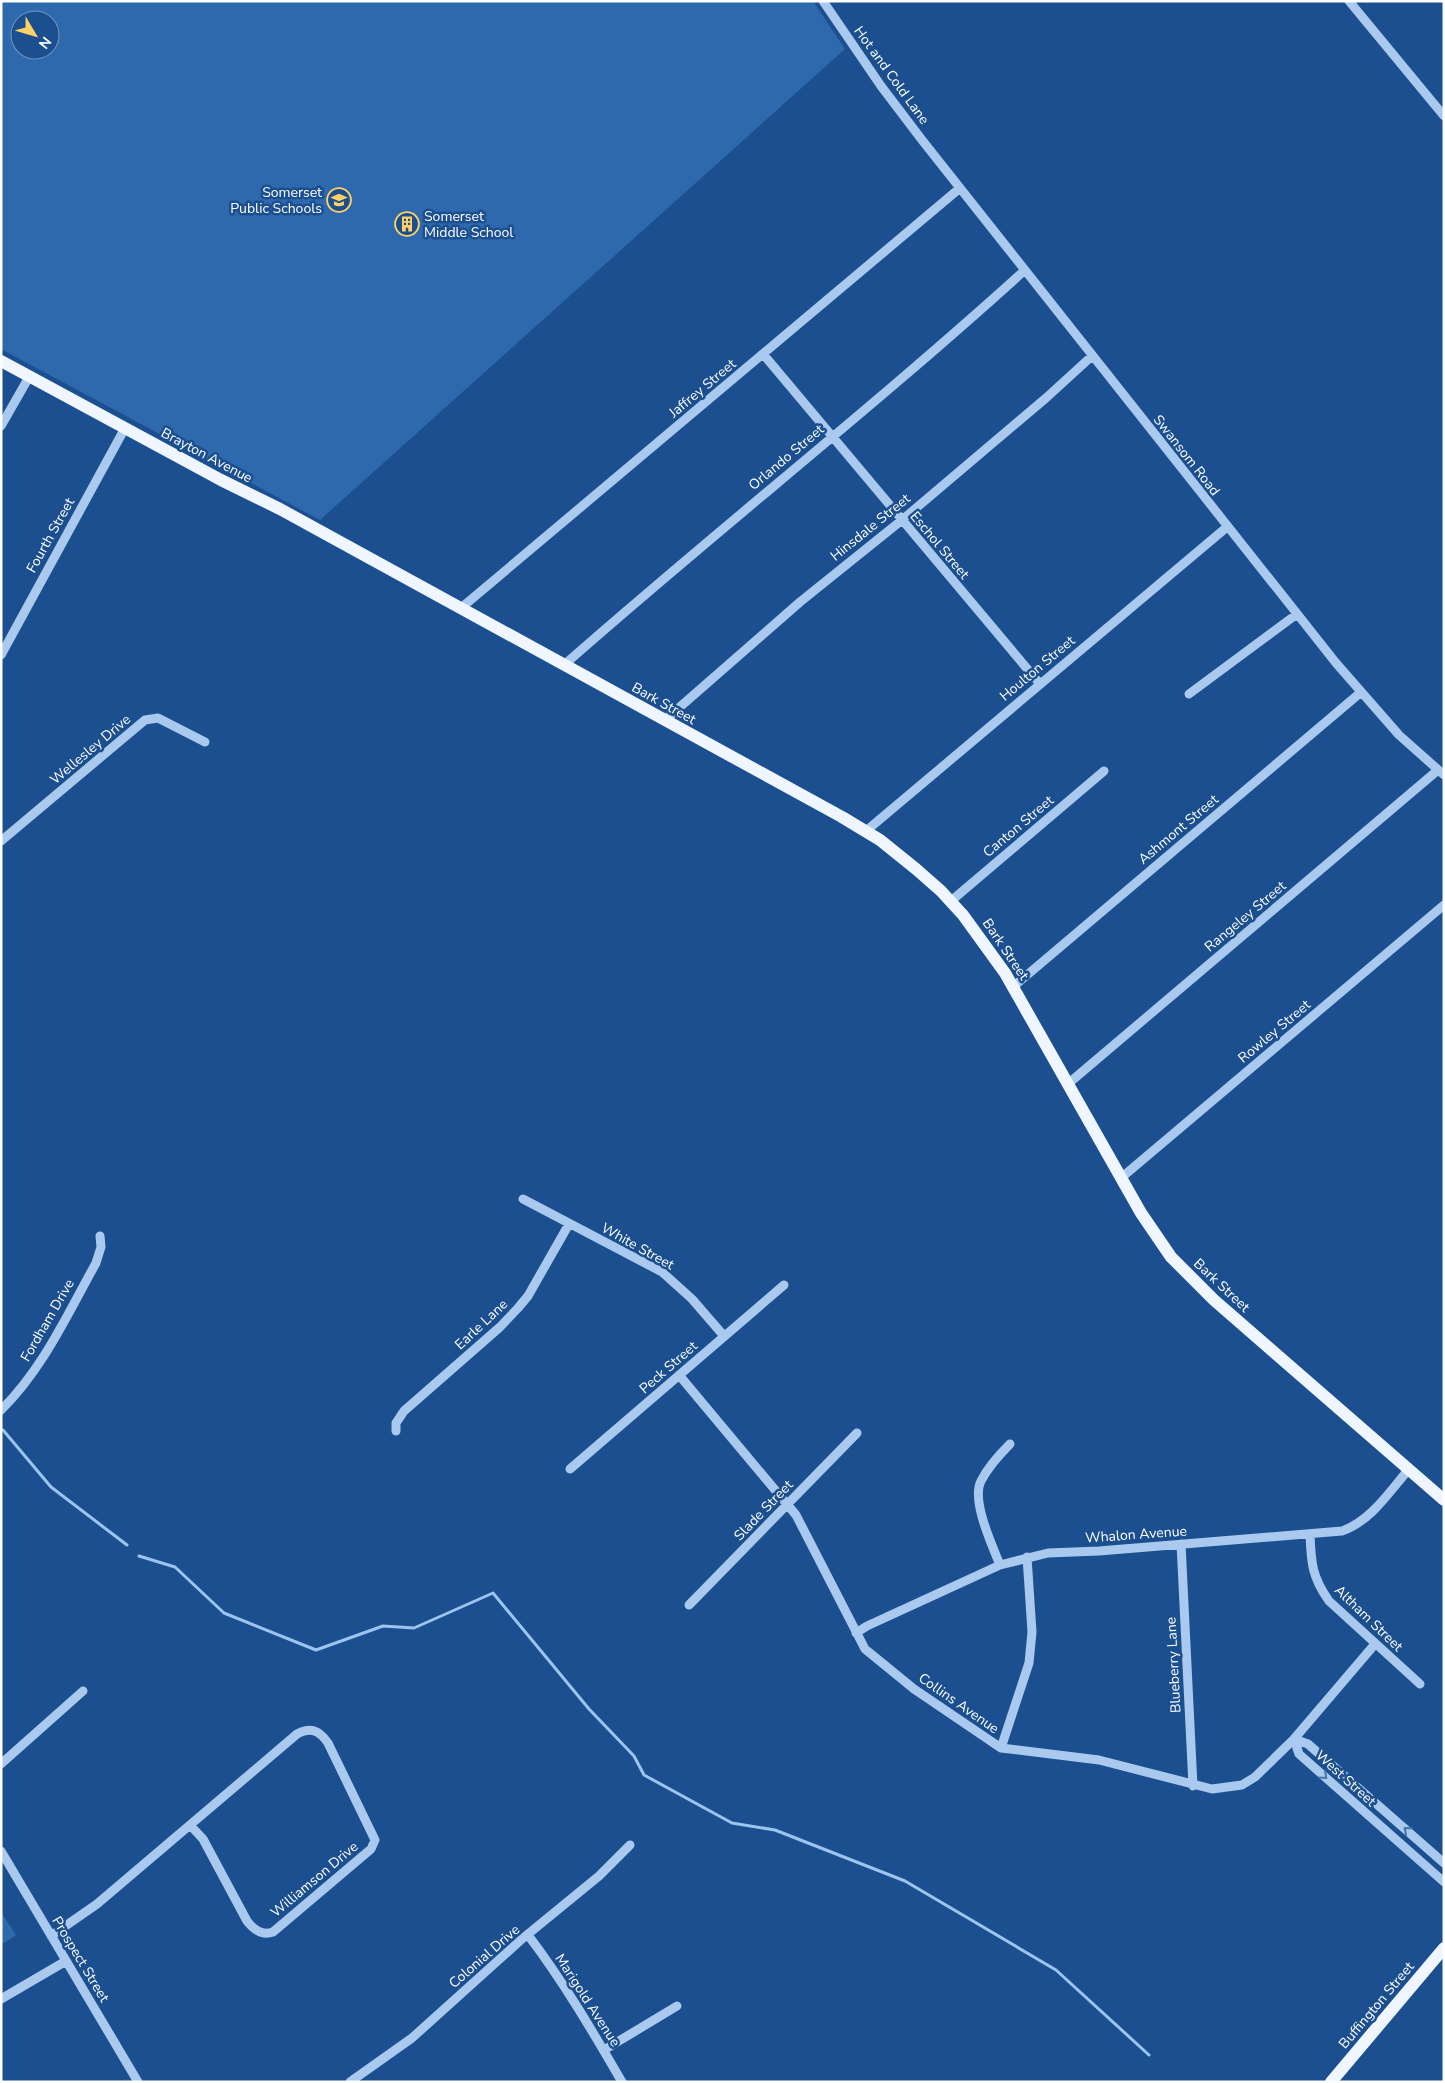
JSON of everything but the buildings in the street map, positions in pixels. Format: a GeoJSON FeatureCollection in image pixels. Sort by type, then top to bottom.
{"type":"FeatureCollection","features":[{"type":"Feature","properties":{"kind":"main road","name":"Brayton Avenue"},"geometry":{"type":"LineString","coordinates":[[1,362],[221,480],[280,509],[399,575]]}},
{"type":"Feature","properties":{"kind":"main road","name":"Bark Street"},"geometry":{"type":"LineString","coordinates":[[399,575],[866,831],[904,858],[951,901],[974,928],[1013,987],[1153,1233],[1171,1257],[1198,1285],[1444,1500]]}},
{"type":"Feature","properties":{"kind":"main road","name":"Buffington Street"},"geometry":{"type":"LineString","coordinates":[[1330,2082],[1444,1948]]}},
{"type":"Feature","properties":{"kind":"street","name":"Hot and Cold Lane"},"geometry":{"type":"LineString","coordinates":[[823,1],[881,86],[922,140]]}},
{"type":"Feature","properties":{"kind":"street"},"geometry":{"type":"LineString","coordinates":[[1349,1],[1444,116]]}},
{"type":"Feature","properties":{"kind":"street","name":"Swansom Road"},"geometry":{"type":"LineString","coordinates":[[922,140],[1360,693],[1399,735],[1441,772]]}},
{"type":"Feature","properties":{"kind":"street","name":"Jaffrey Street"},"geometry":{"type":"LineString","coordinates":[[461,608],[960,188]]}},
{"type":"Feature","properties":{"kind":"street","name":"Orlando Street"},"geometry":{"type":"LineString","coordinates":[[564,665],[832,436],[956,333],[1025,270]]}},
{"type":"Feature","properties":{"kind":"street","name":"Eschol Street"},"geometry":{"type":"LineString","coordinates":[[763,354],[1040,684]]}},
{"type":"Feature","properties":{"kind":"street","name":"Hinsdale Street"},"geometry":{"type":"LineString","coordinates":[[665,720],[793,608],[902,520],[1046,398],[1092,356]]}},
{"type":"Feature","properties":{"kind":"street"},"geometry":{"type":"LineString","coordinates":[[1,426],[29,376]]}},
{"type":"Feature","properties":{"kind":"street","name":"Fourth Street"},"geometry":{"type":"LineString","coordinates":[[1,655],[125,428]]}},
{"type":"Feature","properties":{"kind":"street","name":"Houlton Street"},"geometry":{"type":"LineString","coordinates":[[866,831],[1227,526]]}},
{"type":"Feature","properties":{"kind":"street"},"geometry":{"type":"LineString","coordinates":[[1189,694],[1297,614]]}},
{"type":"Feature","properties":{"kind":"street","name":"Ashmont Street"},"geometry":{"type":"LineString","coordinates":[[1013,987],[1360,693]]}},
{"type":"Feature","properties":{"kind":"street","name":"Wellesley Drive"},"geometry":{"type":"LineString","coordinates":[[1,841],[145,720],[158,718],[205,742]]}},
{"type":"Feature","properties":{"kind":"street","name":"Canton Street"},"geometry":{"type":"LineString","coordinates":[[951,901],[1104,771]]}},
{"type":"Feature","properties":{"kind":"street","name":"Rangeley Street"},"geometry":{"type":"LineString","coordinates":[[1069,1083],[1441,772]]}},
{"type":"Feature","properties":{"kind":"street","name":"Rowley Street"},"geometry":{"type":"LineString","coordinates":[[1121,1178],[1444,905]]}},
{"type":"Feature","properties":{"kind":"street","name":"White Street"},"geometry":{"type":"LineString","coordinates":[[523,1199],[662,1272],[692,1299],[724,1336]]}},
{"type":"Feature","properties":{"kind":"street","name":"Earle Lane"},"geometry":{"type":"LineString","coordinates":[[396,1431],[396,1423],[404,1411],[485,1340],[518,1308],[531,1291],[569,1224]]}},
{"type":"Feature","properties":{"kind":"street","name":"Fordham Drive"},"geometry":{"type":"LineString","coordinates":[[1,1410],[16,1394],[40,1361],[96,1263],[101,1247],[100,1236]]}},
{"type":"Feature","properties":{"kind":"street","name":"Peck Street"},"geometry":{"type":"LineString","coordinates":[[570,1469],[784,1285]]}},
{"type":"Feature","properties":{"kind":"street","name":"Collins Avenue"},"geometry":{"type":"LineString","coordinates":[[679,1375],[796,1515],[865,1649],[876,1660],[914,1689],[1001,1748],[1099,1760],[1212,1790],[1242,1785],[1255,1777],[1294,1739],[1375,1644]]}},
{"type":"Feature","properties":{"kind":"street","name":"Slade Street"},"geometry":{"type":"LineString","coordinates":[[689,1605],[857,1433]]}},
{"type":"Feature","properties":{"kind":"street"},"geometry":{"type":"LineString","coordinates":[[1000,1565],[985,1525],[978,1495],[980,1482],[989,1468],[1010,1444]]}},
{"type":"Feature","properties":{"kind":"street","name":"Whalon Avenue"},"geometry":{"type":"LineString","coordinates":[[856,1633],[1000,1565],[1028,1557],[1048,1553],[1342,1531],[1358,1524],[1409,1469]]}},
{"type":"Feature","properties":{"kind":"street","name":"Altham Street"},"geometry":{"type":"LineString","coordinates":[[1310,1534],[1311,1562],[1317,1584],[1329,1601],[1420,1684]]}},
{"type":"Feature","properties":{"kind":"street","name":"Blueberry Lane"},"geometry":{"type":"LineString","coordinates":[[1181,1544],[1194,1786]]}},
{"type":"Feature","properties":{"kind":"street"},"geometry":{"type":"LineString","coordinates":[[1001,1748],[1029,1663],[1032,1632],[1028,1557]]}},
{"type":"Feature","properties":{"kind":"street"},"geometry":{"type":"LineString","coordinates":[[1,1764],[83,1691]]}},
{"type":"Feature","properties":{"kind":"street","name":"Williamson Drive"},"geometry":{"type":"LineString","coordinates":[[51,1936],[97,1904],[297,1734],[307,1729],[314,1729],[328,1743],[375,1840],[371,1849],[273,1932],[268,1934],[258,1932],[247,1921],[203,1838],[190,1825]]}},
{"type":"Feature","properties":{"kind":"street","name":"West Street"},"geometry":{"type":"LineString","coordinates":[[1294,1739],[1308,1744],[1444,1863]]}},
{"type":"Feature","properties":{"kind":"street","name":"West Street"},"geometry":{"type":"LineString","coordinates":[[1294,1739],[1299,1754],[1444,1882]]}},
{"type":"Feature","properties":{"kind":"street","name":"Colonial Drive"},"geometry":{"type":"LineString","coordinates":[[350,2082],[412,2038],[528,1935],[599,1876],[630,1845]]}},
{"type":"Feature","properties":{"kind":"street","name":"Prospect Street"},"geometry":{"type":"LineString","coordinates":[[1,1851],[138,2082]]}},
{"type":"Feature","properties":{"kind":"street","name":"Marigold Avenue"},"geometry":{"type":"LineString","coordinates":[[528,1935],[604,2050],[622,2082]]}},
{"type":"Feature","properties":{"kind":"street"},"geometry":{"type":"LineString","coordinates":[[1,1999],[66,1961]]}},
{"type":"Feature","properties":{"kind":"street"},"geometry":{"type":"LineString","coordinates":[[604,2050],[677,2006]]}},
{"type":"Feature","properties":{"kind":"shaded area","name":"Somerset Public Schools"},"geometry":{"type":"Polygon","coordinates":[[[1,1],[813,1],[845,49],[320,520],[1,349],[1,1]]]}},
{"type":"Feature","properties":{"kind":"shaded area"},"geometry":{"type":"Polygon","coordinates":[[[1,1912],[16,1935],[1,1945],[1,1912]]]}},
{"type":"Feature","properties":{"kind":"waterway"},"geometry":{"type":"LineString","coordinates":[[3,1430],[51,1487],[127,1545]]}},
{"type":"Feature","properties":{"kind":"waterway"},"geometry":{"type":"LineString","coordinates":[[139,1556],[175,1567],[224,1613],[316,1650],[383,1626],[414,1628],[493,1593],[589,1709],[634,1756],[644,1775],[732,1823],[775,1830],[905,1881],[1056,1970],[1149,2055]]}},
{"type":"Feature","properties":{"kind":"place","name":"Somerset Public Schools"},"geometry":{"type":"Point","coordinates":[339,200]}},
{"type":"Feature","properties":{"kind":"place","name":"Somerset Middle School"},"geometry":{"type":"Point","coordinates":[407,224]}}]}
